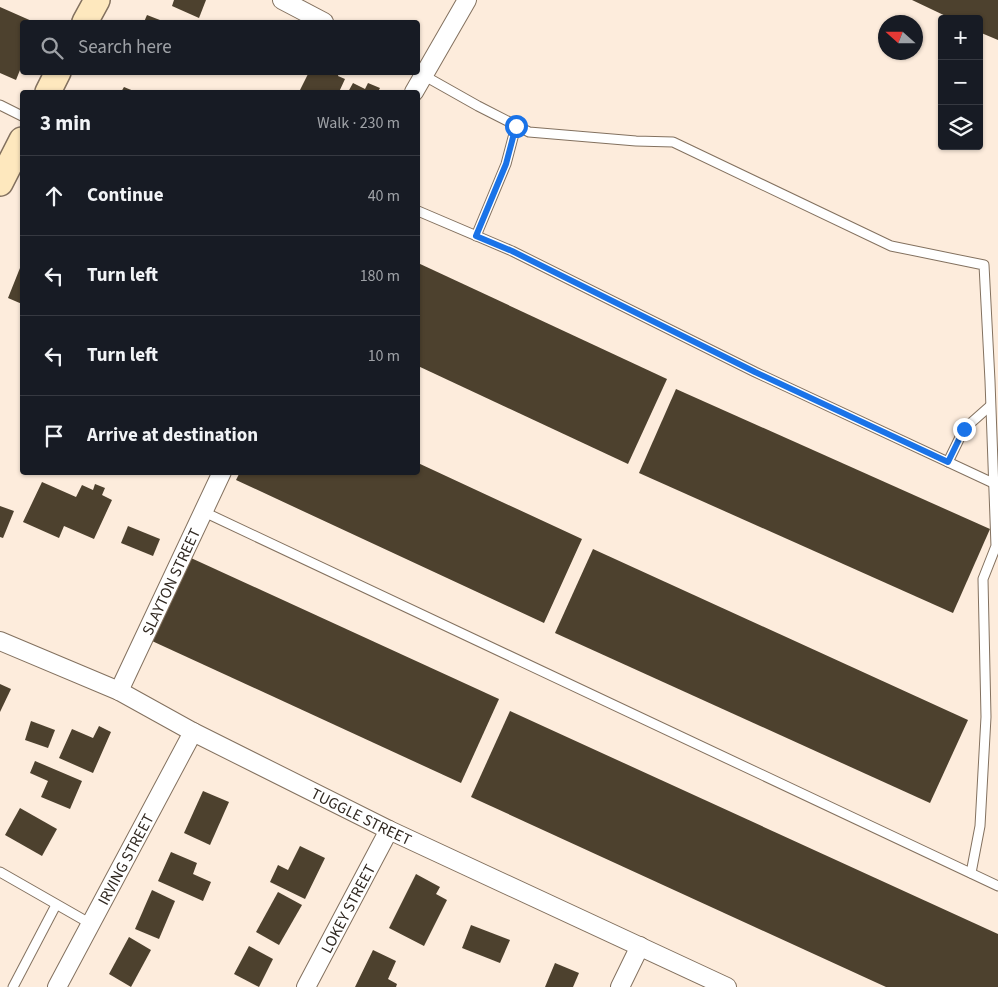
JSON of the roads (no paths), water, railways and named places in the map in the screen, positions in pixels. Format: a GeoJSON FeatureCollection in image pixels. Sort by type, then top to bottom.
{"type":"FeatureCollection","features":[{"type":"Feature","properties":{"kind":"main road"},"geometry":{"type":"LineString","coordinates":[[49,90],[56,75]]}},
{"type":"Feature","properties":{"kind":"main road"},"geometry":{"type":"LineString","coordinates":[[3,171],[20,143]]}},
{"type":"Feature","properties":{"kind":"street"},"geometry":{"type":"LineString","coordinates":[[282,0],[320,20]]}},
{"type":"Feature","properties":{"kind":"street"},"geometry":{"type":"LineString","coordinates":[[420,74],[467,0]]}},
{"type":"Feature","properties":{"kind":"street"},"geometry":{"type":"LineString","coordinates":[[415,90],[420,75]]}},
{"type":"Feature","properties":{"kind":"street","name":"SLAYTON STREET"},"geometry":{"type":"LineString","coordinates":[[119,691],[221,475]]}},
{"type":"Feature","properties":{"kind":"street","name":"TUGGLE STREET"},"geometry":{"type":"LineString","coordinates":[[0,641],[119,691],[193,732],[388,830],[728,987]]}},
{"type":"Feature","properties":{"kind":"street","name":"IRVING STREET"},"geometry":{"type":"LineString","coordinates":[[57,987],[193,732]]}},
{"type":"Feature","properties":{"kind":"street","name":"LOKEY STREET"},"geometry":{"type":"LineString","coordinates":[[306,987],[388,830]]}},
{"type":"Feature","properties":{"kind":"street"},"geometry":{"type":"LineString","coordinates":[[620,987],[640,946]]}},
{"type":"Feature","properties":{"kind":"lane"},"geometry":{"type":"LineString","coordinates":[[420,74],[529,132],[636,141],[673,142],[891,246],[984,264],[994,381],[990,406],[996,546],[983,579],[986,716],[980,826],[971,873]]}},
{"type":"Feature","properties":{"kind":"lane"},"geometry":{"type":"LineString","coordinates":[[0,105],[20,115]]}},
{"type":"Feature","properties":{"kind":"lane"},"geometry":{"type":"LineString","coordinates":[[476,236],[506,164],[516,126]]}},
{"type":"Feature","properties":{"kind":"lane"},"geometry":{"type":"LineString","coordinates":[[420,212],[521,256],[755,372],[993,483]]}},
{"type":"Feature","properties":{"kind":"lane"},"geometry":{"type":"LineString","coordinates":[[948,462],[964,429],[990,406]]}},
{"type":"Feature","properties":{"kind":"lane"},"geometry":{"type":"LineString","coordinates":[[204,512],[998,886]]}},
{"type":"Feature","properties":{"kind":"lane"},"geometry":{"type":"LineString","coordinates":[[0,872],[91,924]]}},
{"type":"Feature","properties":{"kind":"lane"},"geometry":{"type":"LineString","coordinates":[[13,987],[56,905]]}}]}
